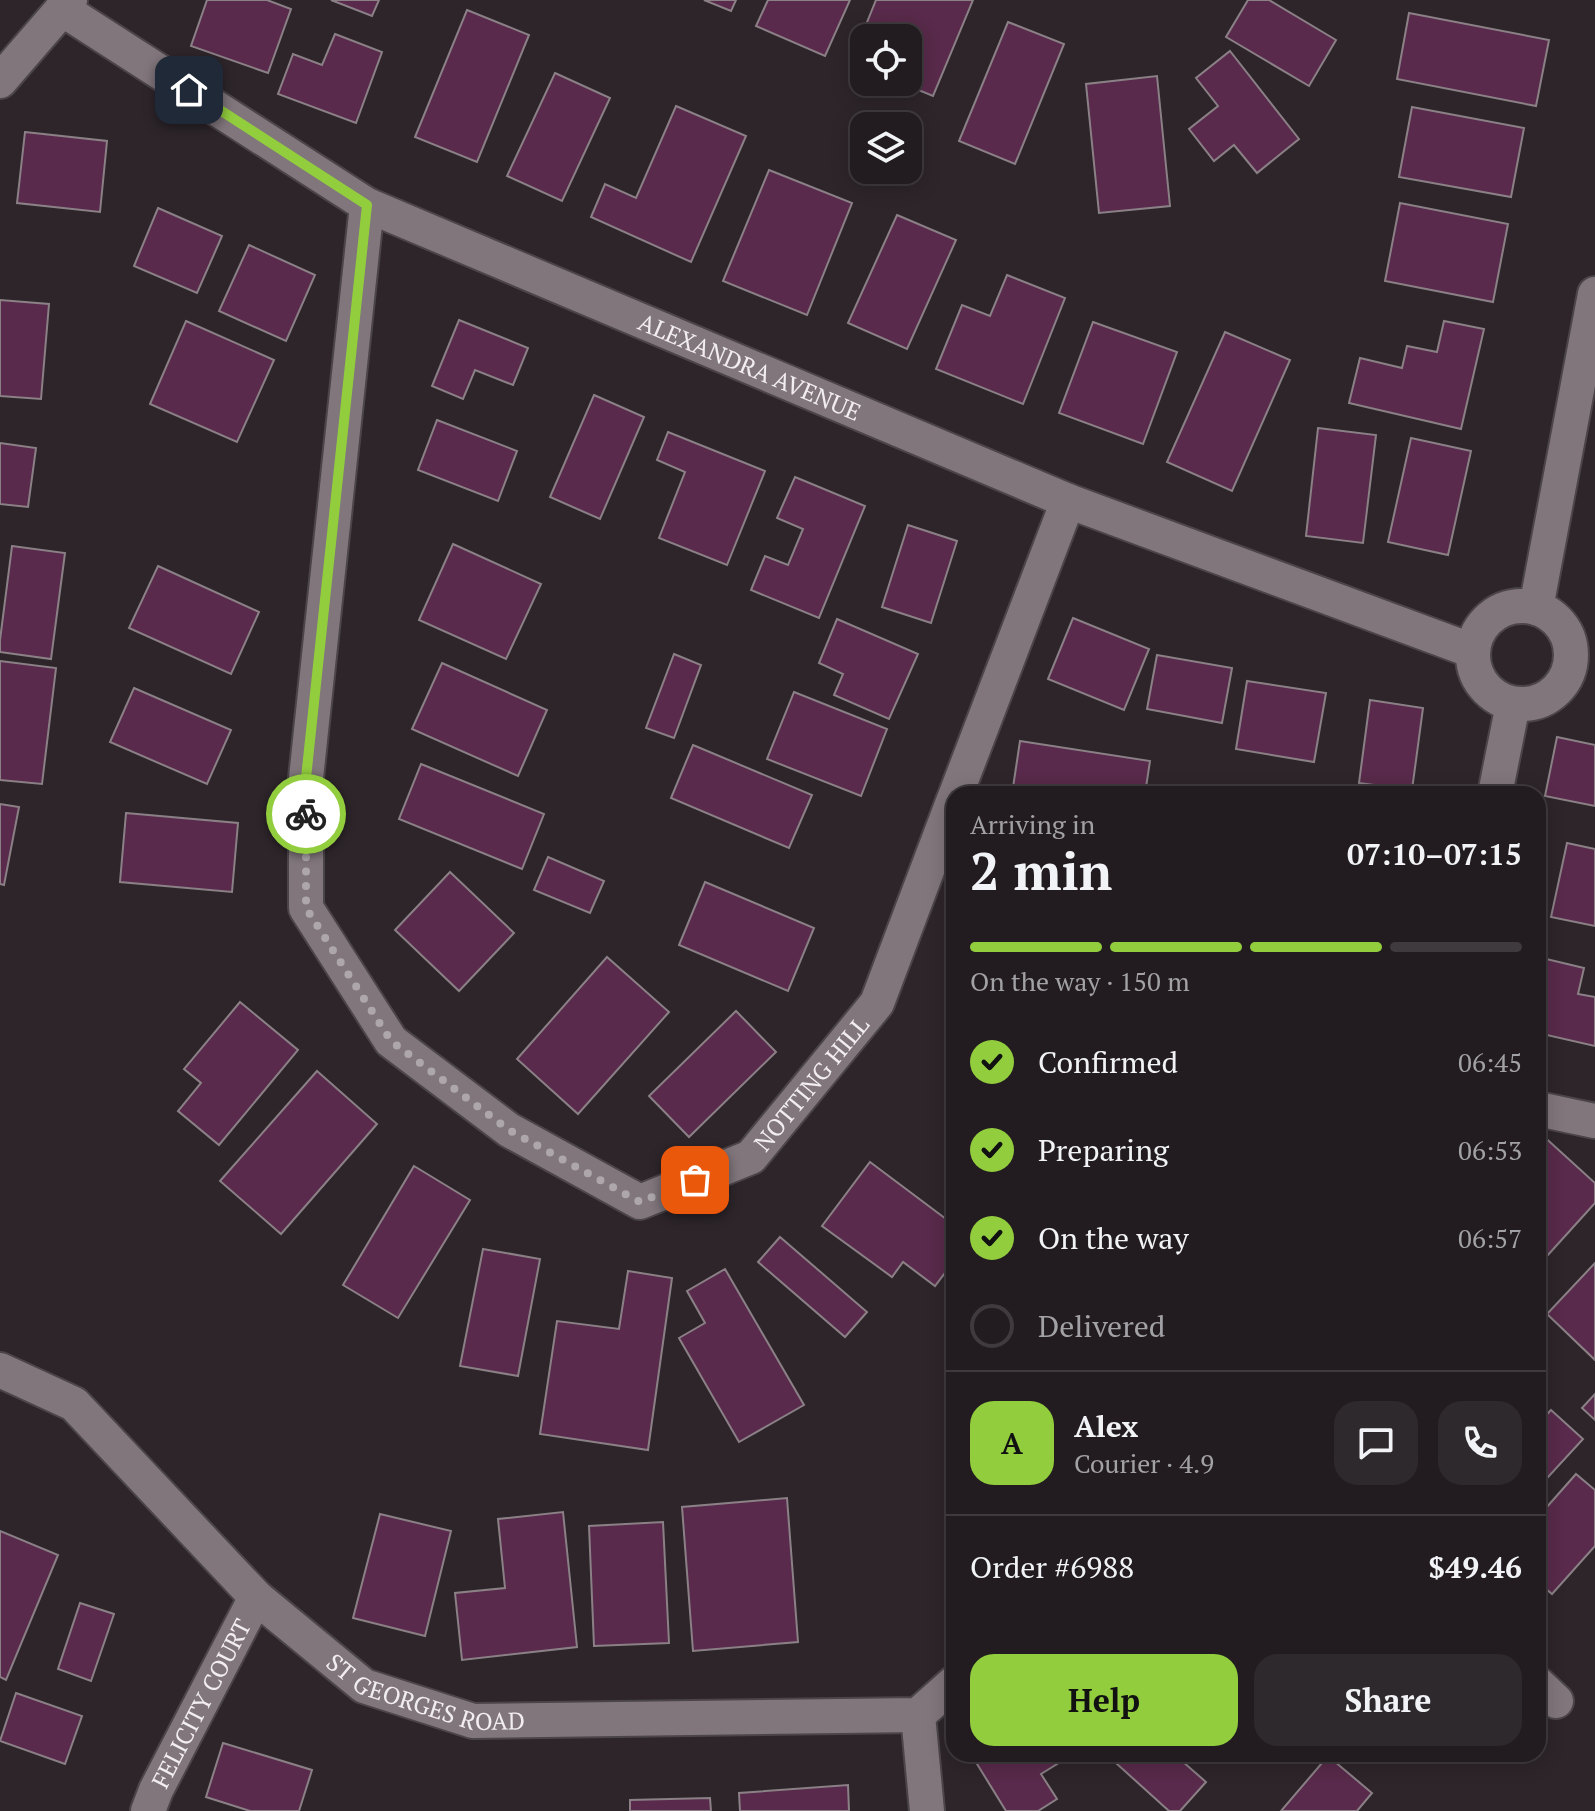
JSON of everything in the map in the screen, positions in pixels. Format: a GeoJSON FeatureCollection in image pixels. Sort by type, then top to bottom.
{"type":"FeatureCollection","features":[{"type":"Feature","properties":{"kind":"street"},"geometry":{"type":"LineString","coordinates":[[0,81],[66,4]]}},
{"type":"Feature","properties":{"kind":"street","name":"ALEXANDRA AVENUE"},"geometry":{"type":"LineString","coordinates":[[66,4],[367,205],[1068,501],[1473,651]]}},
{"type":"Feature","properties":{"kind":"street","name":"NOTTING HILL"},"geometry":{"type":"LineString","coordinates":[[367,205],[306,778],[306,908],[391,1041],[509,1130],[640,1202],[751,1157],[877,1003],[946,821]]}},
{"type":"Feature","properties":{"kind":"street"},"geometry":{"type":"LineString","coordinates":[[1536,608],[1595,294]]}},
{"type":"Feature","properties":{"kind":"street","name":"NOTTING HILL"},"geometry":{"type":"LineString","coordinates":[[959,786],[1068,501]]}},
{"type":"Feature","properties":{"kind":"street"},"geometry":{"type":"LineString","coordinates":[[1519,606],[1536,608],[1552,615],[1564,629],[1570,646],[1583,666],[1543,700],[1513,704],[1496,697],[1483,685],[1475,668],[1473,651],[1478,634],[1488,619],[1502,610],[1519,606]]}},
{"type":"Feature","properties":{"kind":"street"},"geometry":{"type":"LineString","coordinates":[[1497,786],[1513,704]]}},
{"type":"Feature","properties":{"kind":"street"},"geometry":{"type":"LineString","coordinates":[[1546,1111],[1595,1121]]}},
{"type":"Feature","properties":{"kind":"street","name":"ST GEORGES ROAD"},"geometry":{"type":"LineString","coordinates":[[0,1370],[74,1404],[256,1597],[364,1686],[473,1721],[918,1715]]}},
{"type":"Feature","properties":{"kind":"street","name":"FELICITY COURT"},"geometry":{"type":"LineString","coordinates":[[148,1811],[256,1597]]}},
{"type":"Feature","properties":{"kind":"street"},"geometry":{"type":"LineString","coordinates":[[927,1811],[918,1715],[946,1690]]}},
{"type":"Feature","properties":{"kind":"building"},"geometry":{"type":"Polygon","coordinates":[[[207,0],[267,0],[291,9],[268,73],[191,46],[207,0]]]}},
{"type":"Feature","properties":{"kind":"building"},"geometry":{"type":"Polygon","coordinates":[[[331,0],[379,0],[372,16],[331,0]]]}},
{"type":"Feature","properties":{"kind":"building"},"geometry":{"type":"Polygon","coordinates":[[[704,0],[736,0],[731,11],[704,0]]]}},
{"type":"Feature","properties":{"kind":"building"},"geometry":{"type":"Polygon","coordinates":[[[768,0],[850,0],[825,56],[756,26],[768,0]]]}},
{"type":"Feature","properties":{"kind":"building"},"geometry":{"type":"Polygon","coordinates":[[[876,0],[973,0],[933,96],[922,91],[922,24],[866,24],[876,0]]]}},
{"type":"Feature","properties":{"kind":"building"},"geometry":{"type":"Polygon","coordinates":[[[1248,0],[1269,0],[1336,40],[1309,86],[1226,37],[1248,0]]]}},
{"type":"Feature","properties":{"kind":"building"},"geometry":{"type":"Polygon","coordinates":[[[467,10],[529,35],[477,162],[415,137],[467,10]]]}},
{"type":"Feature","properties":{"kind":"building"},"geometry":{"type":"Polygon","coordinates":[[[1409,13],[1549,40],[1536,106],[1397,79],[1409,13]]]}},
{"type":"Feature","properties":{"kind":"building"},"geometry":{"type":"Polygon","coordinates":[[[1008,22],[1064,44],[1015,164],[959,141],[1008,22]]]}},
{"type":"Feature","properties":{"kind":"building"},"geometry":{"type":"Polygon","coordinates":[[[335,34],[382,52],[356,123],[278,94],[293,54],[322,65],[335,34]]]}},
{"type":"Feature","properties":{"kind":"building"},"geometry":{"type":"Polygon","coordinates":[[[1230,51],[1299,139],[1257,173],[1234,145],[1214,161],[1189,129],[1218,106],[1196,78],[1230,51]]]}},
{"type":"Feature","properties":{"kind":"building"},"geometry":{"type":"Polygon","coordinates":[[[555,73],[610,98],[562,201],[507,176],[555,73]]]}},
{"type":"Feature","properties":{"kind":"building"},"geometry":{"type":"Polygon","coordinates":[[[1157,76],[1170,206],[1099,213],[1086,84],[1157,76]]]}},
{"type":"Feature","properties":{"kind":"building"},"geometry":{"type":"Polygon","coordinates":[[[676,106],[746,136],[691,262],[591,217],[605,184],[636,198],[676,106]]]}},
{"type":"Feature","properties":{"kind":"building"},"geometry":{"type":"Polygon","coordinates":[[[1412,107],[1524,128],[1511,197],[1399,177],[1412,107]]]}},
{"type":"Feature","properties":{"kind":"building"},"geometry":{"type":"Polygon","coordinates":[[[25,132],[107,141],[100,212],[17,203],[25,132]]]}},
{"type":"Feature","properties":{"kind":"building"},"geometry":{"type":"Polygon","coordinates":[[[769,170],[852,203],[807,315],[723,281],[769,170]]]}},
{"type":"Feature","properties":{"kind":"building"},"geometry":{"type":"Polygon","coordinates":[[[1400,203],[1508,224],[1493,302],[1385,281],[1400,203]]]}},
{"type":"Feature","properties":{"kind":"building"},"geometry":{"type":"Polygon","coordinates":[[[158,208],[222,236],[197,293],[134,266],[158,208]]]}},
{"type":"Feature","properties":{"kind":"building"},"geometry":{"type":"Polygon","coordinates":[[[897,215],[956,240],[907,349],[848,323],[897,215]]]}},
{"type":"Feature","properties":{"kind":"building"},"geometry":{"type":"Polygon","coordinates":[[[249,245],[315,275],[286,341],[219,311],[249,245]]]}},
{"type":"Feature","properties":{"kind":"building"},"geometry":{"type":"Polygon","coordinates":[[[1007,275],[1065,298],[1023,404],[936,369],[962,305],[990,316],[1007,275]]]}},
{"type":"Feature","properties":{"kind":"building"},"geometry":{"type":"Polygon","coordinates":[[[0,300],[49,304],[41,399],[0,396],[0,300]]]}},
{"type":"Feature","properties":{"kind":"building"},"geometry":{"type":"Polygon","coordinates":[[[459,320],[528,348],[513,385],[475,370],[463,399],[432,386],[459,320]]]}},
{"type":"Feature","properties":{"kind":"building"},"geometry":{"type":"Polygon","coordinates":[[[186,321],[274,360],[237,442],[150,404],[186,321]]]}},
{"type":"Feature","properties":{"kind":"building"},"geometry":{"type":"Polygon","coordinates":[[[1444,321],[1484,329],[1461,429],[1349,403],[1360,358],[1402,368],[1407,346],[1437,352],[1444,321]]]}},
{"type":"Feature","properties":{"kind":"building"},"geometry":{"type":"Polygon","coordinates":[[[1093,322],[1177,352],[1143,444],[1059,413],[1093,322]]]}},
{"type":"Feature","properties":{"kind":"building"},"geometry":{"type":"Polygon","coordinates":[[[1225,332],[1290,360],[1232,491],[1167,462],[1225,332]]]}},
{"type":"Feature","properties":{"kind":"building"},"geometry":{"type":"Polygon","coordinates":[[[594,395],[644,417],[600,519],[550,497],[594,395]]]}},
{"type":"Feature","properties":{"kind":"building"},"geometry":{"type":"Polygon","coordinates":[[[437,420],[517,451],[498,501],[418,470],[437,420]]]}},
{"type":"Feature","properties":{"kind":"building"},"geometry":{"type":"Polygon","coordinates":[[[1318,428],[1376,435],[1363,543],[1306,536],[1318,428]]]}},
{"type":"Feature","properties":{"kind":"building"},"geometry":{"type":"Polygon","coordinates":[[[668,432],[765,471],[727,565],[659,538],[685,472],[657,460],[668,432]]]}},
{"type":"Feature","properties":{"kind":"building"},"geometry":{"type":"Polygon","coordinates":[[[1411,438],[1471,451],[1448,555],[1388,542],[1411,438]]]}},
{"type":"Feature","properties":{"kind":"building"},"geometry":{"type":"Polygon","coordinates":[[[0,443],[36,448],[28,507],[0,504],[0,443]]]}},
{"type":"Feature","properties":{"kind":"building"},"geometry":{"type":"Polygon","coordinates":[[[795,477],[865,506],[819,618],[751,590],[765,556],[788,565],[803,529],[777,518],[795,477]]]}},
{"type":"Feature","properties":{"kind":"building"},"geometry":{"type":"Polygon","coordinates":[[[908,525],[957,541],[931,623],[882,607],[908,525]]]}},
{"type":"Feature","properties":{"kind":"building"},"geometry":{"type":"Polygon","coordinates":[[[453,544],[541,584],[506,659],[419,620],[453,544]]]}},
{"type":"Feature","properties":{"kind":"building"},"geometry":{"type":"Polygon","coordinates":[[[12,546],[65,553],[51,659],[0,652],[12,546]]]}},
{"type":"Feature","properties":{"kind":"building"},"geometry":{"type":"Polygon","coordinates":[[[158,566],[259,612],[231,674],[129,628],[158,566]]]}},
{"type":"Feature","properties":{"kind":"building"},"geometry":{"type":"Polygon","coordinates":[[[1073,618],[1149,649],[1124,710],[1048,679],[1073,618]]]}},
{"type":"Feature","properties":{"kind":"building"},"geometry":{"type":"Polygon","coordinates":[[[837,619],[918,654],[889,719],[834,695],[843,674],[819,663],[837,619]]]}},
{"type":"Feature","properties":{"kind":"building"},"geometry":{"type":"Polygon","coordinates":[[[674,654],[701,665],[674,738],[646,728],[674,654]]]}},
{"type":"Feature","properties":{"kind":"building"},"geometry":{"type":"Polygon","coordinates":[[[1157,655],[1232,668],[1222,723],[1147,709],[1157,655]]]}},
{"type":"Feature","properties":{"kind":"building"},"geometry":{"type":"Polygon","coordinates":[[[0,661],[56,668],[42,784],[0,780],[0,661]]]}},
{"type":"Feature","properties":{"kind":"building"},"geometry":{"type":"Polygon","coordinates":[[[442,663],[547,710],[518,776],[412,729],[442,663]]]}},
{"type":"Feature","properties":{"kind":"building"},"geometry":{"type":"Polygon","coordinates":[[[1247,681],[1326,693],[1314,762],[1236,749],[1247,681]]]}},
{"type":"Feature","properties":{"kind":"building"},"geometry":{"type":"Polygon","coordinates":[[[134,688],[231,730],[207,784],[110,742],[134,688]]]}},
{"type":"Feature","properties":{"kind":"building"},"geometry":{"type":"Polygon","coordinates":[[[794,692],[887,729],[861,796],[767,759],[794,692]]]}},
{"type":"Feature","properties":{"kind":"building"},"geometry":{"type":"Polygon","coordinates":[[[1370,700],[1423,708],[1413,786],[1359,783],[1370,700]]]}},
{"type":"Feature","properties":{"kind":"building"},"geometry":{"type":"Polygon","coordinates":[[[1557,737],[1595,745],[1595,806],[1546,796],[1557,737]]]}},
{"type":"Feature","properties":{"kind":"building"},"geometry":{"type":"Polygon","coordinates":[[[1020,741],[1150,761],[1146,786],[1013,786],[1020,741]]]}},
{"type":"Feature","properties":{"kind":"building"},"geometry":{"type":"Polygon","coordinates":[[[693,745],[812,795],[789,848],[671,798],[693,745]]]}},
{"type":"Feature","properties":{"kind":"building"},"geometry":{"type":"Polygon","coordinates":[[[421,764],[544,814],[522,869],[399,819],[421,764]]]}},
{"type":"Feature","properties":{"kind":"building"},"geometry":{"type":"Polygon","coordinates":[[[0,804],[19,807],[4,885],[0,884],[0,804]]]}},
{"type":"Feature","properties":{"kind":"building"},"geometry":{"type":"Polygon","coordinates":[[[126,813],[238,823],[232,892],[120,882],[126,813]]]}},
{"type":"Feature","properties":{"kind":"building"},"geometry":{"type":"Polygon","coordinates":[[[1567,843],[1595,849],[1595,926],[1551,917],[1567,843]]]}},
{"type":"Feature","properties":{"kind":"building"},"geometry":{"type":"Polygon","coordinates":[[[548,857],[604,881],[590,913],[534,890],[548,857]]]}},
{"type":"Feature","properties":{"kind":"building"},"geometry":{"type":"Polygon","coordinates":[[[450,872],[514,933],[459,991],[395,930],[450,872]]]}},
{"type":"Feature","properties":{"kind":"building"},"geometry":{"type":"Polygon","coordinates":[[[705,882],[814,928],[788,991],[679,945],[705,882]]]}},
{"type":"Feature","properties":{"kind":"building"},"geometry":{"type":"Polygon","coordinates":[[[607,957],[669,1012],[578,1114],[517,1059],[607,957]]]}},
{"type":"Feature","properties":{"kind":"building"},"geometry":{"type":"Polygon","coordinates":[[[1546,959],[1584,968],[1578,994],[1595,997],[1595,1046],[1546,1035],[1546,959]]]}},
{"type":"Feature","properties":{"kind":"building"},"geometry":{"type":"Polygon","coordinates":[[[240,1002],[298,1050],[219,1145],[178,1111],[201,1083],[184,1069],[240,1002]]]}},
{"type":"Feature","properties":{"kind":"building"},"geometry":{"type":"Polygon","coordinates":[[[736,1011],[776,1052],[689,1137],[649,1096],[736,1011]]]}},
{"type":"Feature","properties":{"kind":"building"},"geometry":{"type":"Polygon","coordinates":[[[317,1071],[377,1124],[281,1234],[220,1181],[317,1071]]]}},
{"type":"Feature","properties":{"kind":"building"},"geometry":{"type":"Polygon","coordinates":[[[1546,1138],[1595,1183],[1595,1203],[1547,1256],[1546,1138]]]}},
{"type":"Feature","properties":{"kind":"building"},"geometry":{"type":"Polygon","coordinates":[[[870,1162],[946,1219],[946,1272],[935,1286],[903,1262],[892,1277],[822,1226],[870,1162]]]}},
{"type":"Feature","properties":{"kind":"building"},"geometry":{"type":"Polygon","coordinates":[[[414,1166],[470,1200],[398,1318],[343,1285],[414,1166]]]}},
{"type":"Feature","properties":{"kind":"building"},"geometry":{"type":"Polygon","coordinates":[[[780,1237],[867,1312],[845,1337],[758,1262],[780,1237]]]}},
{"type":"Feature","properties":{"kind":"building"},"geometry":{"type":"Polygon","coordinates":[[[483,1249],[540,1259],[518,1376],[460,1366],[483,1249]]]}},
{"type":"Feature","properties":{"kind":"building"},"geometry":{"type":"Polygon","coordinates":[[[1595,1263],[1595,1360],[1547,1314],[1595,1263]]]}},
{"type":"Feature","properties":{"kind":"building"},"geometry":{"type":"Polygon","coordinates":[[[725,1269],[804,1405],[739,1442],[679,1338],[705,1323],[687,1291],[725,1269]]]}},
{"type":"Feature","properties":{"kind":"building"},"geometry":{"type":"Polygon","coordinates":[[[628,1271],[672,1278],[648,1450],[540,1434],[557,1321],[619,1329],[628,1271]]]}},
{"type":"Feature","properties":{"kind":"building"},"geometry":{"type":"Polygon","coordinates":[[[1595,1394],[1595,1420],[1582,1408],[1595,1394]]]}},
{"type":"Feature","properties":{"kind":"building"},"geometry":{"type":"Polygon","coordinates":[[[1551,1410],[1583,1439],[1546,1479],[1546,1415],[1551,1410]]]}},
{"type":"Feature","properties":{"kind":"building"},"geometry":{"type":"Polygon","coordinates":[[[1576,1474],[1595,1490],[1595,1546],[1552,1594],[1546,1589],[1546,1508],[1576,1474]]]}},
{"type":"Feature","properties":{"kind":"building"},"geometry":{"type":"Polygon","coordinates":[[[787,1498],[798,1642],[693,1651],[682,1507],[787,1498]]]}},
{"type":"Feature","properties":{"kind":"building"},"geometry":{"type":"Polygon","coordinates":[[[563,1512],[577,1647],[462,1660],[455,1593],[505,1588],[498,1519],[563,1512]]]}},
{"type":"Feature","properties":{"kind":"building"},"geometry":{"type":"Polygon","coordinates":[[[380,1514],[451,1531],[425,1636],[353,1618],[380,1514]]]}},
{"type":"Feature","properties":{"kind":"building"},"geometry":{"type":"Polygon","coordinates":[[[663,1522],[669,1643],[594,1646],[589,1526],[663,1522]]]}},
{"type":"Feature","properties":{"kind":"building"},"geometry":{"type":"Polygon","coordinates":[[[0,1531],[58,1555],[6,1680],[0,1677],[0,1531]]]}},
{"type":"Feature","properties":{"kind":"building"},"geometry":{"type":"Polygon","coordinates":[[[80,1603],[114,1614],[91,1681],[58,1669],[80,1603]]]}},
{"type":"Feature","properties":{"kind":"building"},"geometry":{"type":"Polygon","coordinates":[[[16,1693],[82,1716],[65,1764],[0,1741],[16,1693]]]}},
{"type":"Feature","properties":{"kind":"building"},"geometry":{"type":"Polygon","coordinates":[[[223,1743],[312,1770],[299,1811],[250,1811],[206,1797],[223,1743]]]}},
{"type":"Feature","properties":{"kind":"building"},"geometry":{"type":"Polygon","coordinates":[[[976,1762],[1060,1762],[1041,1774],[1057,1799],[1038,1811],[1006,1811],[976,1762]]]}},
{"type":"Feature","properties":{"kind":"building"},"geometry":{"type":"Polygon","coordinates":[[[1115,1762],[1183,1762],[1206,1782],[1180,1811],[1169,1811],[1115,1762]]]}},
{"type":"Feature","properties":{"kind":"building"},"geometry":{"type":"Polygon","coordinates":[[[1323,1762],[1335,1762],[1372,1793],[1357,1811],[1281,1811],[1323,1762]]]}},
{"type":"Feature","properties":{"kind":"building"},"geometry":{"type":"Polygon","coordinates":[[[848,1785],[849,1811],[740,1811],[739,1793],[848,1785]]]}},
{"type":"Feature","properties":{"kind":"building"},"geometry":{"type":"Polygon","coordinates":[[[710,1798],[711,1811],[630,1811],[630,1800],[710,1798]]]}},
{"type":"Feature","properties":{"kind":"way so far"},"geometry":{"type":"LineString","coordinates":[[306,814],[306,908],[391,1041],[509,1130],[640,1202],[695,1180]]}},
{"type":"Feature","properties":{"kind":"route"},"geometry":{"type":"LineString","coordinates":[[189,90],[367,205],[306,778],[306,814]]}}]}
